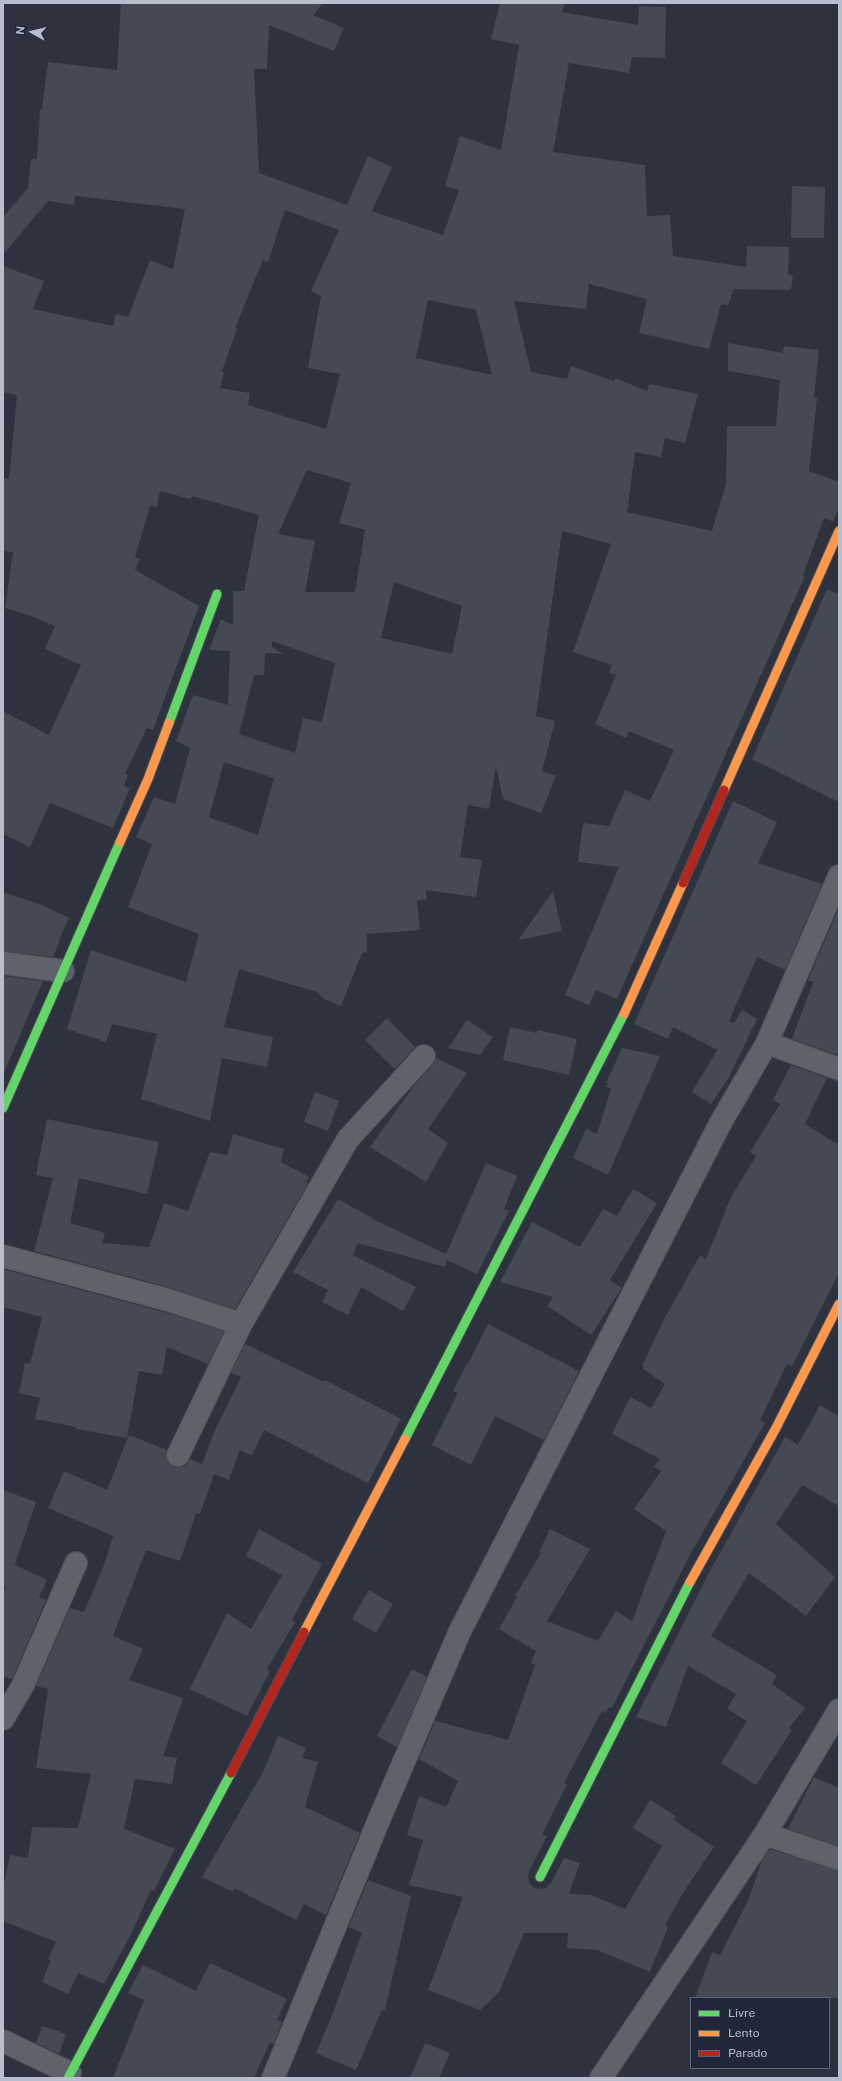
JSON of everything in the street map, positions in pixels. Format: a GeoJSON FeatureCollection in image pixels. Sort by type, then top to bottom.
{"type":"FeatureCollection","features":[{"type":"Feature","properties":{"kind":"street"},"geometry":{"type":"LineString","coordinates":[[3,2042],[69,2075],[211,1812],[617,1031],[839,531]]}},
{"type":"Feature","properties":{"kind":"street"},"geometry":{"type":"LineString","coordinates":[[3,1108],[148,779],[217,594]]}},
{"type":"Feature","properties":{"kind":"street"},"geometry":{"type":"LineString","coordinates":[[273,2078],[381,1815],[460,1631],[721,1122],[767,1043],[839,876]]}},
{"type":"Feature","properties":{"kind":"street"},"geometry":{"type":"LineString","coordinates":[[3,963],[63,971]]}},
{"type":"Feature","properties":{"kind":"street"},"geometry":{"type":"LineString","coordinates":[[767,1043],[839,1069]]}},
{"type":"Feature","properties":{"kind":"street"},"geometry":{"type":"LineString","coordinates":[[178,1456],[241,1324],[348,1139],[424,1056]]}},
{"type":"Feature","properties":{"kind":"street"},"geometry":{"type":"LineString","coordinates":[[3,1256],[168,1300],[241,1324]]}},
{"type":"Feature","properties":{"kind":"street"},"geometry":{"type":"LineString","coordinates":[[540,1877],[701,1561],[776,1428],[839,1304]]}},
{"type":"Feature","properties":{"kind":"street"},"geometry":{"type":"LineString","coordinates":[[3,1719],[23,1685],[76,1563]]}},
{"type":"Feature","properties":{"kind":"street"},"geometry":{"type":"LineString","coordinates":[[602,2078],[765,1834],[839,1710]]}},
{"type":"Feature","properties":{"kind":"street"},"geometry":{"type":"LineString","coordinates":[[765,1834],[839,1859]]}},
{"type":"Feature","properties":{"kind":"building"},"geometry":{"type":"Polygon","coordinates":[[[121,3],[323,3],[313,15],[344,28],[334,51],[269,25],[267,69],[254,69],[259,173],[347,205],[368,156],[392,167],[372,211],[443,235],[459,190],[445,186],[460,136],[501,150],[519,45],[491,39],[500,3],[565,3],[562,12],[638,25],[639,6],[666,7],[665,58],[632,57],[629,73],[569,63],[553,152],[645,165],[647,216],[670,215],[673,256],[746,267],[747,246],[789,247],[788,274],[793,275],[791,290],[734,289],[728,305],[721,304],[709,349],[639,333],[647,299],[589,284],[586,309],[514,301],[531,372],[567,379],[571,366],[614,381],[615,378],[647,391],[649,384],[698,394],[685,443],[665,438],[661,457],[635,452],[627,512],[712,531],[726,483],[727,426],[776,426],[780,380],[728,371],[728,343],[783,353],[784,346],[819,350],[814,398],[817,398],[809,471],[839,482],[839,507],[834,520],[832,521],[824,518],[803,575],[805,576],[617,999],[596,990],[589,1005],[565,995],[619,867],[578,862],[583,823],[609,826],[625,790],[650,801],[674,750],[629,731],[626,738],[595,724],[616,675],[609,673],[612,665],[573,652],[611,544],[562,531],[536,716],[555,721],[542,771],[556,776],[541,813],[503,799],[496,766],[489,809],[468,805],[460,857],[482,860],[476,897],[426,890],[427,899],[417,901],[420,930],[367,934],[367,952],[362,953],[341,1006],[324,999],[317,992],[239,969],[224,1027],[273,1037],[267,1067],[222,1058],[210,1121],[141,1099],[157,1034],[112,1024],[106,1042],[67,1029],[91,950],[186,982],[199,934],[128,907],[152,844],[136,837],[154,797],[175,804],[190,748],[176,741],[193,695],[228,705],[230,651],[209,650],[221,619],[233,625],[233,591],[244,591],[259,515],[192,496],[191,499],[160,491],[157,507],[150,506],[135,557],[140,559],[135,570],[199,606],[153,730],[147,728],[125,774],[128,775],[124,786],[130,788],[113,828],[50,803],[30,847],[3,834],[3,711],[49,735],[81,665],[45,649],[55,626],[31,616],[5,608],[13,552],[3,551],[3,478],[9,479],[17,395],[3,392],[3,266],[44,281],[33,309],[113,326],[116,314],[128,317],[150,260],[173,269],[185,209],[75,196],[74,205],[48,201],[3,255],[3,217],[28,188],[31,159],[37,159],[40,110],[42,110],[48,62],[117,70],[121,3]],[[285,210],[268,262],[263,260],[235,328],[237,329],[222,371],[224,372],[220,388],[250,393],[248,405],[326,429],[340,374],[308,368],[321,296],[311,291],[339,230],[285,210]],[[428,300],[416,358],[492,375],[476,310],[428,300]],[[307,470],[278,534],[315,541],[305,592],[355,592],[365,530],[339,523],[351,483],[307,470]],[[394,582],[381,638],[452,654],[462,606],[394,582]],[[272,641],[272,647],[283,654],[265,653],[264,675],[254,675],[239,734],[295,753],[303,718],[322,722],[335,663],[272,641]],[[224,762],[209,817],[258,835],[274,778],[224,762]]]}},
{"type":"Feature","properties":{"kind":"building"},"geometry":{"type":"Polygon","coordinates":[[[792,186],[825,187],[824,238],[791,238],[792,186]]]}},
{"type":"Feature","properties":{"kind":"building"},"geometry":{"type":"Polygon","coordinates":[[[827,589],[839,594],[839,802],[752,759],[827,589]]]}},
{"type":"Feature","properties":{"kind":"building"},"geometry":{"type":"Polygon","coordinates":[[[733,801],[777,822],[758,863],[822,884],[785,970],[757,957],[729,1021],[734,1023],[742,1010],[757,1019],[729,1077],[711,1104],[692,1092],[717,1050],[673,1027],[668,1039],[634,1024],[733,801]]]}},
{"type":"Feature","properties":{"kind":"building"},"geometry":{"type":"Polygon","coordinates":[[[553,891],[562,931],[518,940],[553,891]]]}},
{"type":"Feature","properties":{"kind":"building"},"geometry":{"type":"Polygon","coordinates":[[[3,892],[42,905],[69,918],[53,957],[3,951],[3,892]]]}},
{"type":"Feature","properties":{"kind":"building"},"geometry":{"type":"Polygon","coordinates":[[[839,908],[838,1055],[792,1039],[813,982],[808,980],[839,908]]]}},
{"type":"Feature","properties":{"kind":"building"},"geometry":{"type":"Polygon","coordinates":[[[3,976],[43,981],[3,1075],[3,976]]]}},
{"type":"Feature","properties":{"kind":"building"},"geometry":{"type":"Polygon","coordinates":[[[387,1018],[415,1047],[395,1069],[365,1040],[387,1018]]]}},
{"type":"Feature","properties":{"kind":"building"},"geometry":{"type":"Polygon","coordinates":[[[467,1020],[493,1037],[480,1055],[448,1048],[467,1020]]]}},
{"type":"Feature","properties":{"kind":"building"},"geometry":{"type":"Polygon","coordinates":[[[510,1027],[537,1033],[538,1030],[577,1039],[569,1075],[503,1060],[510,1027]]]}},
{"type":"Feature","properties":{"kind":"building"},"geometry":{"type":"Polygon","coordinates":[[[622,1048],[660,1056],[608,1175],[573,1158],[586,1129],[597,1134],[611,1089],[606,1086],[608,1083],[606,1083],[622,1048]]]}},
{"type":"Feature","properties":{"kind":"building"},"geometry":{"type":"Polygon","coordinates":[[[436,1058],[467,1073],[428,1129],[448,1143],[426,1182],[370,1147],[413,1087],[433,1064],[436,1058]]]}},
{"type":"Feature","properties":{"kind":"building"},"geometry":{"type":"Polygon","coordinates":[[[791,1065],[827,1078],[805,1124],[839,1145],[839,1273],[792,1366],[787,1364],[760,1420],[765,1423],[690,1555],[612,1708],[609,1707],[606,1713],[602,1711],[564,1783],[567,1784],[542,1835],[547,1836],[529,1871],[528,1878],[530,1884],[534,1888],[546,1888],[551,1883],[564,1858],[580,1863],[569,1894],[591,1895],[625,1909],[662,1846],[633,1828],[650,1800],[676,1816],[674,1820],[714,1847],[683,1893],[665,1925],[668,1927],[650,1972],[597,1950],[567,1948],[568,1933],[524,1933],[499,1992],[480,2010],[428,1990],[463,1897],[409,1885],[423,1840],[407,1835],[419,1796],[446,1807],[458,1781],[419,1759],[435,1721],[508,1740],[535,1665],[531,1663],[536,1651],[499,1629],[517,1597],[515,1596],[541,1553],[539,1552],[550,1529],[590,1549],[547,1621],[598,1641],[616,1611],[632,1621],[666,1531],[634,1509],[661,1471],[654,1467],[660,1459],[612,1434],[630,1397],[651,1408],[665,1384],[643,1369],[644,1367],[642,1366],[663,1321],[700,1255],[706,1259],[731,1197],[756,1156],[750,1152],[780,1104],[773,1100],[791,1065]]]}},
{"type":"Feature","properties":{"kind":"building"},"geometry":{"type":"Polygon","coordinates":[[[315,1092],[339,1101],[328,1131],[304,1122],[315,1092]]]}},
{"type":"Feature","properties":{"kind":"building"},"geometry":{"type":"Polygon","coordinates":[[[47,1119],[159,1142],[147,1194],[79,1178],[70,1223],[105,1233],[102,1243],[149,1247],[164,1203],[188,1211],[210,1152],[227,1155],[233,1134],[284,1149],[281,1162],[309,1177],[306,1182],[308,1183],[235,1309],[171,1288],[34,1251],[53,1178],[36,1175],[47,1119]]]}},
{"type":"Feature","properties":{"kind":"building"},"geometry":{"type":"Polygon","coordinates":[[[486,1163],[517,1176],[504,1209],[509,1211],[477,1274],[447,1260],[445,1267],[358,1243],[353,1255],[416,1287],[403,1311],[361,1287],[348,1315],[322,1302],[328,1290],[293,1272],[338,1199],[379,1222],[446,1254],[486,1163]]]}},
{"type":"Feature","properties":{"kind":"building"},"geometry":{"type":"Polygon","coordinates":[[[633,1189],[657,1203],[610,1280],[622,1288],[591,1335],[547,1306],[553,1297],[500,1282],[532,1222],[580,1247],[603,1209],[617,1216],[633,1189]]]}},
{"type":"Feature","properties":{"kind":"building"},"geometry":{"type":"Polygon","coordinates":[[[3,1269],[164,1312],[224,1331],[208,1364],[167,1347],[162,1375],[139,1371],[127,1438],[76,1429],[76,1427],[35,1419],[40,1398],[19,1393],[25,1363],[30,1364],[42,1317],[3,1307],[3,1269]]]}},
{"type":"Feature","properties":{"kind":"building"},"geometry":{"type":"Polygon","coordinates":[[[488,1324],[579,1371],[544,1440],[495,1416],[471,1465],[432,1445],[458,1393],[453,1391],[488,1324]]]}},
{"type":"Feature","properties":{"kind":"building"},"geometry":{"type":"Polygon","coordinates":[[[245,1344],[324,1382],[325,1380],[401,1419],[368,1483],[264,1430],[252,1456],[240,1450],[229,1480],[214,1474],[200,1514],[196,1513],[180,1561],[146,1550],[113,1636],[143,1649],[129,1680],[183,1698],[163,1756],[177,1758],[172,1784],[135,1779],[124,1829],[175,1849],[154,1891],[151,1890],[131,1934],[104,1984],[78,1973],[68,1994],[42,1982],[51,1960],[48,1959],[56,1942],[3,1921],[3,1888],[10,1855],[28,1858],[32,1827],[78,1828],[91,1774],[36,1768],[48,1689],[36,1686],[70,1608],[84,1612],[104,1565],[113,1536],[48,1508],[64,1471],[107,1490],[129,1435],[167,1450],[168,1462],[173,1466],[185,1466],[190,1459],[202,1464],[215,1430],[241,1377],[231,1373],[245,1344]]]}},
{"type":"Feature","properties":{"kind":"building"},"geometry":{"type":"Polygon","coordinates":[[[820,1405],[839,1416],[839,1506],[802,1485],[776,1524],[835,1577],[806,1616],[749,1573],[711,1636],[777,1675],[772,1684],[805,1708],[789,1728],[792,1730],[756,1785],[721,1763],[747,1721],[727,1709],[736,1694],[688,1666],[666,1727],[636,1717],[712,1567],[785,1437],[798,1445],[820,1405]]]}},
{"type":"Feature","properties":{"kind":"building"},"geometry":{"type":"Polygon","coordinates":[[[3,1490],[36,1502],[13,1570],[15,1565],[47,1580],[39,1597],[46,1600],[12,1679],[3,1676],[3,1592],[6,1586],[3,1586],[3,1490]]]}},
{"type":"Feature","properties":{"kind":"building"},"geometry":{"type":"Polygon","coordinates":[[[259,1529],[322,1564],[292,1620],[295,1622],[267,1669],[270,1671],[247,1716],[190,1689],[227,1613],[251,1629],[282,1575],[246,1556],[259,1529]]]}},
{"type":"Feature","properties":{"kind":"building"},"geometry":{"type":"Polygon","coordinates":[[[369,1590],[393,1604],[376,1633],[352,1619],[369,1590]]]}},
{"type":"Feature","properties":{"kind":"building"},"geometry":{"type":"Polygon","coordinates":[[[412,1669],[427,1677],[397,1747],[377,1736],[412,1669]]]}},
{"type":"Feature","properties":{"kind":"building"},"geometry":{"type":"Polygon","coordinates":[[[278,1736],[306,1748],[302,1758],[318,1762],[305,1807],[360,1833],[326,1915],[304,1904],[296,1920],[234,1888],[233,1892],[202,1877],[263,1772],[278,1736]]]}},
{"type":"Feature","properties":{"kind":"building"},"geometry":{"type":"Polygon","coordinates":[[[814,1777],[839,1788],[839,1846],[788,1829],[814,1777]]]}},
{"type":"Feature","properties":{"kind":"building"},"geometry":{"type":"Polygon","coordinates":[[[770,1849],[839,1871],[839,1998],[695,1997],[712,1952],[720,1955],[748,1901],[762,1860],[770,1849]]]}},
{"type":"Feature","properties":{"kind":"building"},"geometry":{"type":"Polygon","coordinates":[[[368,1880],[411,1896],[385,2010],[382,2010],[356,2070],[316,2053],[333,2013],[362,1933],[349,1927],[368,1880]]]}},
{"type":"Feature","properties":{"kind":"building"},"geometry":{"type":"Polygon","coordinates":[[[210,1963],[287,1999],[277,2020],[282,2022],[274,2044],[270,2042],[254,2078],[113,2078],[144,2000],[128,1993],[143,1965],[196,1991],[210,1963]]]}},
{"type":"Feature","properties":{"kind":"building"},"geometry":{"type":"Polygon","coordinates":[[[42,2026],[66,2034],[59,2054],[36,2043],[42,2026]]]}},
{"type":"Feature","properties":{"kind":"building"},"geometry":{"type":"Polygon","coordinates":[[[425,2043],[450,2053],[439,2078],[410,2078],[425,2043]]]}},
{"type":"Feature","properties":{"kind":"traffic: fast"},"geometry":{"type":"LineString","coordinates":[[169,723],[217,594]]}},
{"type":"Feature","properties":{"kind":"traffic: fast"},"geometry":{"type":"LineString","coordinates":[[3,1108],[120,842]]}},
{"type":"Feature","properties":{"kind":"traffic: fast"},"geometry":{"type":"LineString","coordinates":[[405,1439],[624,1014]]}},
{"type":"Feature","properties":{"kind":"traffic: fast"},"geometry":{"type":"LineString","coordinates":[[540,1877],[690,1582]]}},
{"type":"Feature","properties":{"kind":"traffic: fast"},"geometry":{"type":"LineString","coordinates":[[68,2078],[231,1773]]}},
{"type":"Feature","properties":{"kind":"traffic: slow"},"geometry":{"type":"LineString","coordinates":[[724,790],[839,531]]}},
{"type":"Feature","properties":{"kind":"traffic: slow"},"geometry":{"type":"LineString","coordinates":[[120,842],[148,779],[169,723]]}},
{"type":"Feature","properties":{"kind":"traffic: slow"},"geometry":{"type":"LineString","coordinates":[[624,1014],[683,883]]}},
{"type":"Feature","properties":{"kind":"traffic: slow"},"geometry":{"type":"LineString","coordinates":[[690,1582],[776,1428],[839,1304]]}},
{"type":"Feature","properties":{"kind":"traffic: slow"},"geometry":{"type":"LineString","coordinates":[[304,1632],[405,1439]]}},
{"type":"Feature","properties":{"kind":"traffic: jam"},"geometry":{"type":"LineString","coordinates":[[683,883],[724,790]]}},
{"type":"Feature","properties":{"kind":"traffic: jam"},"geometry":{"type":"LineString","coordinates":[[231,1773],[304,1632]]}}]}
